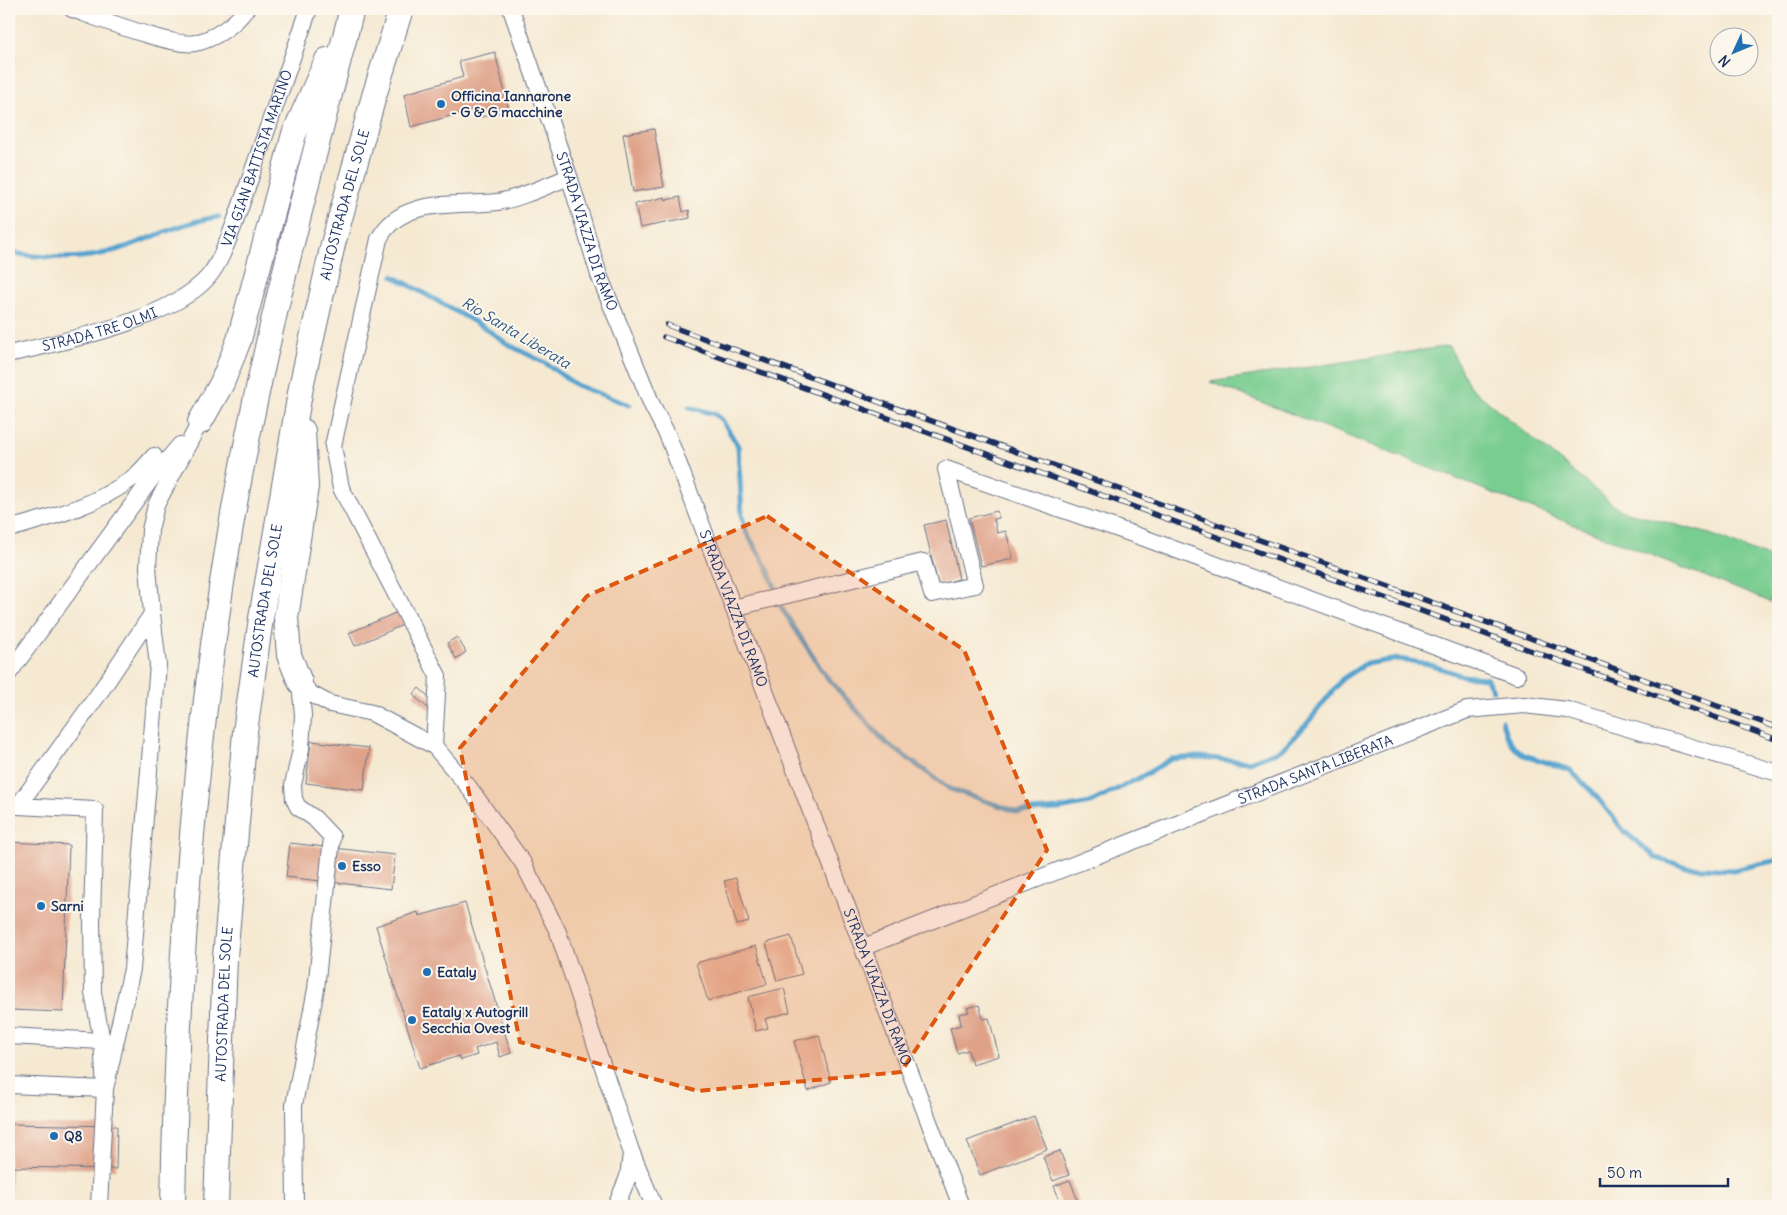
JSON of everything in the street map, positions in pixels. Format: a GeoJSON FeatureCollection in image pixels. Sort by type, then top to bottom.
{"type":"FeatureCollection","features":[{"type":"Feature","properties":{"kind":"highway"},"geometry":{"type":"LineString","coordinates":[[200,422],[222,383],[239,340],[294,134],[351,9]]}},
{"type":"Feature","properties":{"kind":"highway"},"geometry":{"type":"LineString","coordinates":[[173,1206],[181,959],[202,731],[231,527],[272,318],[351,9]]}},
{"type":"Feature","properties":{"kind":"highway","name":"AUTOSTRADA DEL SOLE"},"geometry":{"type":"LineString","coordinates":[[216,1206],[224,957],[245,732],[260,618],[301,387],[333,244],[374,96],[401,9]]}},
{"type":"Feature","properties":{"kind":"highway"},"geometry":{"type":"LineString","coordinates":[[300,682],[289,655],[286,618],[306,487],[301,387]]}},
{"type":"Feature","properties":{"kind":"street"},"geometry":{"type":"LineString","coordinates":[[72,9],[163,39],[194,44],[217,34],[240,17],[246,9]]}},
{"type":"Feature","properties":{"kind":"street","name":"VIA GIAN BATTISTA MARINO"},"geometry":{"type":"LineString","coordinates":[[187,296],[209,276],[221,257],[309,9]]}},
{"type":"Feature","properties":{"kind":"street","name":"STRADA VIAZZA DI RAMO"},"geometry":{"type":"LineString","coordinates":[[510,9],[569,177],[599,275],[652,405],[668,436],[961,1206]]}},
{"type":"Feature","properties":{"kind":"street"},"geometry":{"type":"LineString","coordinates":[[434,746],[438,676],[341,488],[333,446],[379,239],[385,228],[410,211],[436,206],[499,202],[569,177]]}},
{"type":"Feature","properties":{"kind":"street","name":"STRADA TRE OLMI"},"geometry":{"type":"LineString","coordinates":[[9,354],[118,324],[158,310],[187,296]]}},
{"type":"Feature","properties":{"kind":"street"},"geometry":{"type":"LineString","coordinates":[[105,1089],[132,969],[158,665],[148,567],[150,530],[156,505],[200,422]]}},
{"type":"Feature","properties":{"kind":"street"},"geometry":{"type":"LineString","coordinates":[[9,673],[152,478],[200,422]]}},
{"type":"Feature","properties":{"kind":"street"},"geometry":{"type":"LineString","coordinates":[[9,529],[73,511],[107,494],[131,479],[154,456]]}},
{"type":"Feature","properties":{"kind":"street"},"geometry":{"type":"LineString","coordinates":[[733,608],[922,562],[932,594],[975,585],[946,470],[1144,538],[1517,676]]}},
{"type":"Feature","properties":{"kind":"street"},"geometry":{"type":"LineString","coordinates":[[100,1206],[105,1089],[102,1041],[93,993],[92,920],[95,810],[18,806],[98,695],[152,614]]}},
{"type":"Feature","properties":{"kind":"street"},"geometry":{"type":"LineString","coordinates":[[300,682],[312,694],[330,704],[372,713],[434,746],[468,786],[523,863],[558,932],[632,1151],[654,1206]]}},
{"type":"Feature","properties":{"kind":"street"},"geometry":{"type":"LineString","coordinates":[[295,1206],[294,1105],[316,989],[332,836],[314,818],[298,807],[294,799],[293,785],[301,750],[303,715],[300,682]]}},
{"type":"Feature","properties":{"kind":"street","name":"STRADA SANTA LIBERATA"},"geometry":{"type":"LineString","coordinates":[[864,947],[1467,710],[1524,705],[1567,710],[1778,773]]}},
{"type":"Feature","properties":{"kind":"street"},"geometry":{"type":"LineString","coordinates":[[9,1036],[102,1041]]}},
{"type":"Feature","properties":{"kind":"street"},"geometry":{"type":"LineString","coordinates":[[9,1085],[105,1089]]}},
{"type":"Feature","properties":{"kind":"street"},"geometry":{"type":"LineString","coordinates":[[616,1206],[628,1177],[632,1151]]}},
{"type":"Feature","properties":{"kind":"highlighted area"},"geometry":{"type":"Polygon","coordinates":[[[767,516],[964,650],[1047,850],[901,1072],[698,1091],[520,1042],[460,748],[587,596],[767,516]]]}},
{"type":"Feature","properties":{"kind":"green space"},"geometry":{"type":"Polygon","coordinates":[[[1449,346],[1470,387],[1620,510],[1710,534],[1778,561],[1778,605],[1210,382],[1449,346]]]}},
{"type":"Feature","properties":{"kind":"building"},"geometry":{"type":"Polygon","coordinates":[[[495,52],[509,110],[474,119],[472,110],[411,127],[404,94],[463,77],[459,61],[495,52]]]}},
{"type":"Feature","properties":{"kind":"building"},"geometry":{"type":"Polygon","coordinates":[[[654,129],[664,187],[633,192],[623,134],[654,129]]]}},
{"type":"Feature","properties":{"kind":"building"},"geometry":{"type":"Polygon","coordinates":[[[665,197],[666,200],[680,197],[683,212],[689,210],[690,218],[640,228],[635,204],[665,197]]]}},
{"type":"Feature","properties":{"kind":"building"},"geometry":{"type":"Polygon","coordinates":[[[997,511],[999,518],[994,519],[997,533],[1006,531],[1013,559],[981,566],[969,518],[997,511]]]}},
{"type":"Feature","properties":{"kind":"building"},"geometry":{"type":"Polygon","coordinates":[[[946,520],[959,579],[938,585],[924,525],[946,520]]]}},
{"type":"Feature","properties":{"kind":"building"},"geometry":{"type":"Polygon","coordinates":[[[400,611],[405,624],[355,646],[349,633],[400,611]]]}},
{"type":"Feature","properties":{"kind":"building"},"geometry":{"type":"Polygon","coordinates":[[[457,637],[466,652],[456,659],[447,643],[457,637]]]}},
{"type":"Feature","properties":{"kind":"building"},"geometry":{"type":"Polygon","coordinates":[[[419,688],[436,703],[430,710],[413,695],[419,688]]]}},
{"type":"Feature","properties":{"kind":"building"},"geometry":{"type":"Polygon","coordinates":[[[311,741],[369,748],[364,790],[306,783],[311,741]]]}},
{"type":"Feature","properties":{"kind":"building"},"geometry":{"type":"Polygon","coordinates":[[[9,842],[69,845],[63,1012],[9,1010],[9,842]]]}},
{"type":"Feature","properties":{"kind":"building"},"geometry":{"type":"Polygon","coordinates":[[[290,843],[395,855],[391,889],[286,877],[290,843]]]}},
{"type":"Feature","properties":{"kind":"building"},"geometry":{"type":"Polygon","coordinates":[[[736,878],[749,922],[737,925],[724,881],[736,878]]]}},
{"type":"Feature","properties":{"kind":"building"},"geometry":{"type":"Polygon","coordinates":[[[465,903],[511,1053],[500,1057],[496,1042],[475,1049],[477,1055],[461,1060],[459,1056],[420,1068],[376,926],[418,912],[419,916],[465,903]]]}},
{"type":"Feature","properties":{"kind":"building"},"geometry":{"type":"Polygon","coordinates":[[[791,936],[802,974],[777,981],[766,943],[791,936]]]}},
{"type":"Feature","properties":{"kind":"building"},"geometry":{"type":"Polygon","coordinates":[[[756,946],[767,984],[708,1001],[696,963],[756,946]]]}},
{"type":"Feature","properties":{"kind":"building"},"geometry":{"type":"Polygon","coordinates":[[[784,988],[790,1012],[765,1019],[768,1028],[756,1031],[748,997],[784,988]]]}},
{"type":"Feature","properties":{"kind":"building"},"geometry":{"type":"Polygon","coordinates":[[[979,1005],[983,1019],[989,1018],[999,1056],[972,1064],[968,1050],[957,1053],[950,1028],[961,1025],[959,1014],[969,1012],[967,1008],[979,1005]]]}},
{"type":"Feature","properties":{"kind":"building"},"geometry":{"type":"Polygon","coordinates":[[[819,1035],[831,1082],[808,1091],[794,1041],[819,1035]]]}},
{"type":"Feature","properties":{"kind":"building"},"geometry":{"type":"Polygon","coordinates":[[[1034,1116],[1047,1149],[980,1175],[967,1141],[1034,1116]]]}},
{"type":"Feature","properties":{"kind":"building"},"geometry":{"type":"Polygon","coordinates":[[[9,1124],[117,1126],[116,1169],[11,1167],[9,1206],[9,1124]]]}},
{"type":"Feature","properties":{"kind":"building"},"geometry":{"type":"Polygon","coordinates":[[[1060,1151],[1069,1175],[1053,1181],[1043,1157],[1060,1151]]]}},
{"type":"Feature","properties":{"kind":"building"},"geometry":{"type":"Polygon","coordinates":[[[1070,1180],[1079,1204],[1062,1206],[1054,1186],[1070,1180]]]}},
{"type":"Feature","properties":{"kind":"waterway","name":"Rio Santa Liberata"},"geometry":{"type":"LineString","coordinates":[[9,253],[64,258],[100,254],[117,250],[185,225],[219,217]]}},
{"type":"Feature","properties":{"kind":"waterway","name":"Rio Santa Liberata"},"geometry":{"type":"LineString","coordinates":[[393,276],[482,326],[509,345],[545,363],[576,385],[629,405]]}},
{"type":"Feature","properties":{"kind":"waterway","name":"Rio Santa Liberata"},"geometry":{"type":"LineString","coordinates":[[689,407],[715,414],[722,420],[738,446],[742,515],[746,532],[767,567],[775,588]]}},
{"type":"Feature","properties":{"kind":"waterway","name":"Rio Santa Liberata"},"geometry":{"type":"LineString","coordinates":[[781,607],[825,675],[885,742],[950,789],[1018,812],[1059,809],[1090,803],[1143,776],[1171,759],[1199,757],[1249,762],[1281,750],[1306,725],[1342,679],[1365,664],[1398,659],[1428,664],[1463,676],[1486,678],[1493,690]]}},
{"type":"Feature","properties":{"kind":"waterway","name":"Rio Santa Liberata"},"geometry":{"type":"LineString","coordinates":[[1502,721],[1506,735],[1515,748],[1524,755],[1570,770],[1596,796],[1624,831],[1656,858],[1687,867],[1733,870],[1778,860]]}},
{"type":"Feature","properties":{"kind":"railway"},"geometry":{"type":"LineString","coordinates":[[667,325],[1778,728]]}},
{"type":"Feature","properties":{"kind":"railway"},"geometry":{"type":"LineString","coordinates":[[664,337],[1778,740]]}},
{"type":"Feature","properties":{"kind":"place","name":"Officina Iannarone - G & G macchine"},"geometry":{"type":"Point","coordinates":[441,104]}},
{"type":"Feature","properties":{"kind":"place","name":"Esso"},"geometry":{"type":"Point","coordinates":[342,866]}},
{"type":"Feature","properties":{"kind":"place","name":"Sarni"},"geometry":{"type":"Point","coordinates":[41,906]}},
{"type":"Feature","properties":{"kind":"place","name":"Eataly"},"geometry":{"type":"Point","coordinates":[427,972]}},
{"type":"Feature","properties":{"kind":"place","name":"Eataly x Autogrill Secchia Ovest"},"geometry":{"type":"Point","coordinates":[412,1020]}},
{"type":"Feature","properties":{"kind":"place","name":"Q8"},"geometry":{"type":"Point","coordinates":[54,1136]}}]}
